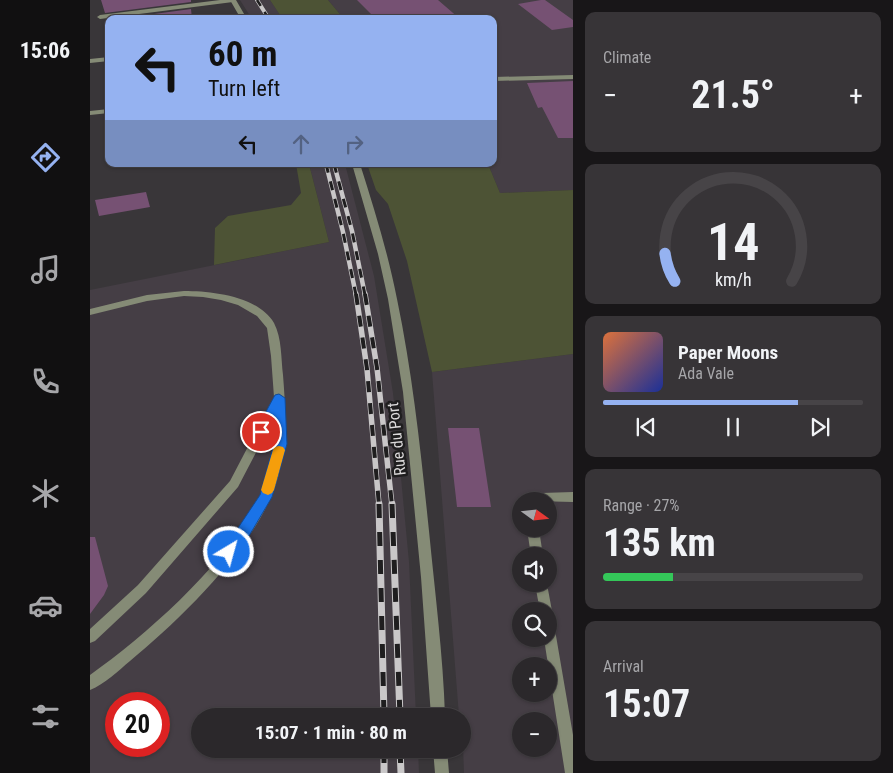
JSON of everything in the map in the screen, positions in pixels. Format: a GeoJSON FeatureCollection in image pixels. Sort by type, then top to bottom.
{"type":"FeatureCollection","features":[{"type":"Feature","properties":{"kind":"street"},"geometry":{"type":"LineString","coordinates":[[116,15],[233,0],[242,15]]}},
{"type":"Feature","properties":{"kind":"street"},"geometry":{"type":"LineString","coordinates":[[100,17],[105,16]]}},
{"type":"Feature","properties":{"kind":"street"},"geometry":{"type":"LineString","coordinates":[[90,61],[105,59]]}},
{"type":"Feature","properties":{"kind":"street"},"geometry":{"type":"LineString","coordinates":[[497,79],[573,76]]}},
{"type":"Feature","properties":{"kind":"street"},"geometry":{"type":"LineString","coordinates":[[90,113],[105,111]]}},
{"type":"Feature","properties":{"kind":"street","name":"Rue du Port"},"geometry":{"type":"LineString","coordinates":[[357,167],[372,209],[390,283],[406,375],[416,448],[437,708]]}},
{"type":"Feature","properties":{"kind":"street"},"geometry":{"type":"LineString","coordinates":[[90,312],[157,296],[195,292],[223,296],[250,307],[270,323],[278,365],[280,444],[266,497],[241,537],[206,581],[156,631],[90,683]]}},
{"type":"Feature","properties":{"kind":"street"},"geometry":{"type":"LineString","coordinates":[[90,636],[142,589],[234,484],[279,398]]}},
{"type":"Feature","properties":{"kind":"street"},"geometry":{"type":"LineString","coordinates":[[558,498],[573,498]]}},
{"type":"Feature","properties":{"kind":"street"},"geometry":{"type":"LineString","coordinates":[[552,647],[572,773]]}},
{"type":"Feature","properties":{"kind":"street"},"geometry":{"type":"LineString","coordinates":[[441,758],[442,773]]}},
{"type":"Feature","properties":{"kind":"shaded area"},"geometry":{"type":"Polygon","coordinates":[[[240,0],[270,0],[280,15],[249,15],[240,0]]]}},
{"type":"Feature","properties":{"kind":"shaded area"},"geometry":{"type":"Polygon","coordinates":[[[328,0],[573,0],[573,190],[500,193],[489,167],[497,167],[497,15],[341,15],[328,0]]]}},
{"type":"Feature","properties":{"kind":"shaded area"},"geometry":{"type":"Polygon","coordinates":[[[310,167],[346,167],[374,276],[393,393],[409,562],[416,708],[191,708],[191,758],[418,758],[419,773],[90,773],[90,290],[329,242],[310,167]]]}},
{"type":"Feature","properties":{"kind":"shaded area"},"geometry":{"type":"Polygon","coordinates":[[[573,354],[573,773],[464,773],[463,758],[471,758],[471,708],[458,708],[432,372],[573,354]]]}},
{"type":"Feature","properties":{"kind":"green space"},"geometry":{"type":"Polygon","coordinates":[[[270,0],[328,0],[341,15],[280,15],[270,0]]]}},
{"type":"Feature","properties":{"kind":"green space"},"geometry":{"type":"Polygon","coordinates":[[[297,167],[310,167],[329,242],[214,265],[215,228],[228,216],[291,205],[301,193],[297,167]]]}},
{"type":"Feature","properties":{"kind":"green space"},"geometry":{"type":"Polygon","coordinates":[[[368,167],[489,167],[500,193],[573,190],[573,354],[432,372],[407,261],[388,204],[376,190],[368,167]]]}},
{"type":"Feature","properties":{"kind":"building"},"geometry":{"type":"Polygon","coordinates":[[[101,0],[191,0],[191,2],[105,13],[101,0]]]}},
{"type":"Feature","properties":{"kind":"building"},"geometry":{"type":"Polygon","coordinates":[[[357,0],[438,0],[455,15],[372,15],[357,0]]]}},
{"type":"Feature","properties":{"kind":"building"},"geometry":{"type":"Polygon","coordinates":[[[545,0],[573,20],[573,27],[552,30],[518,4],[545,0]]]}},
{"type":"Feature","properties":{"kind":"building"},"geometry":{"type":"Polygon","coordinates":[[[191,9],[192,15],[147,15],[191,9]]]}},
{"type":"Feature","properties":{"kind":"building"},"geometry":{"type":"Polygon","coordinates":[[[573,81],[573,138],[558,138],[542,107],[538,108],[527,83],[573,81]]]}},
{"type":"Feature","properties":{"kind":"building"},"geometry":{"type":"Polygon","coordinates":[[[146,192],[150,207],[99,216],[95,200],[146,192]]]}},
{"type":"Feature","properties":{"kind":"building"},"geometry":{"type":"Polygon","coordinates":[[[448,428],[479,428],[491,507],[457,507],[448,428]]]}},
{"type":"Feature","properties":{"kind":"building"},"geometry":{"type":"Polygon","coordinates":[[[90,537],[95,537],[108,586],[104,595],[90,614],[90,537]]]}},
{"type":"Feature","properties":{"kind":"railway"},"geometry":{"type":"LineString","coordinates":[[257,0],[266,15]]}},
{"type":"Feature","properties":{"kind":"railway"},"geometry":{"type":"LineString","coordinates":[[327,167],[356,295]]}},
{"type":"Feature","properties":{"kind":"railway"},"geometry":{"type":"LineString","coordinates":[[335,167],[352,231],[365,295]]}},
{"type":"Feature","properties":{"kind":"railway"},"geometry":{"type":"LineString","coordinates":[[356,294],[367,369],[379,505]]}},
{"type":"Feature","properties":{"kind":"railway"},"geometry":{"type":"LineString","coordinates":[[365,294],[377,368],[392,505]]}},
{"type":"Feature","properties":{"kind":"railway"},"geometry":{"type":"LineString","coordinates":[[379,504],[384,708]]}},
{"type":"Feature","properties":{"kind":"railway"},"geometry":{"type":"LineString","coordinates":[[392,504],[400,708]]}},
{"type":"Feature","properties":{"kind":"railway"},"geometry":{"type":"LineString","coordinates":[[384,758],[384,773]]}},
{"type":"Feature","properties":{"kind":"railway"},"geometry":{"type":"LineString","coordinates":[[400,758],[401,773]]}},
{"type":"Feature","properties":{"kind":"slow traffic"},"geometry":{"type":"LineString","coordinates":[[268,490],[279,450]]}},
{"type":"Feature","properties":{"kind":"route"},"geometry":{"type":"LineString","coordinates":[[229,552],[241,537],[266,497],[280,444],[279,398],[261,432]]}}]}
